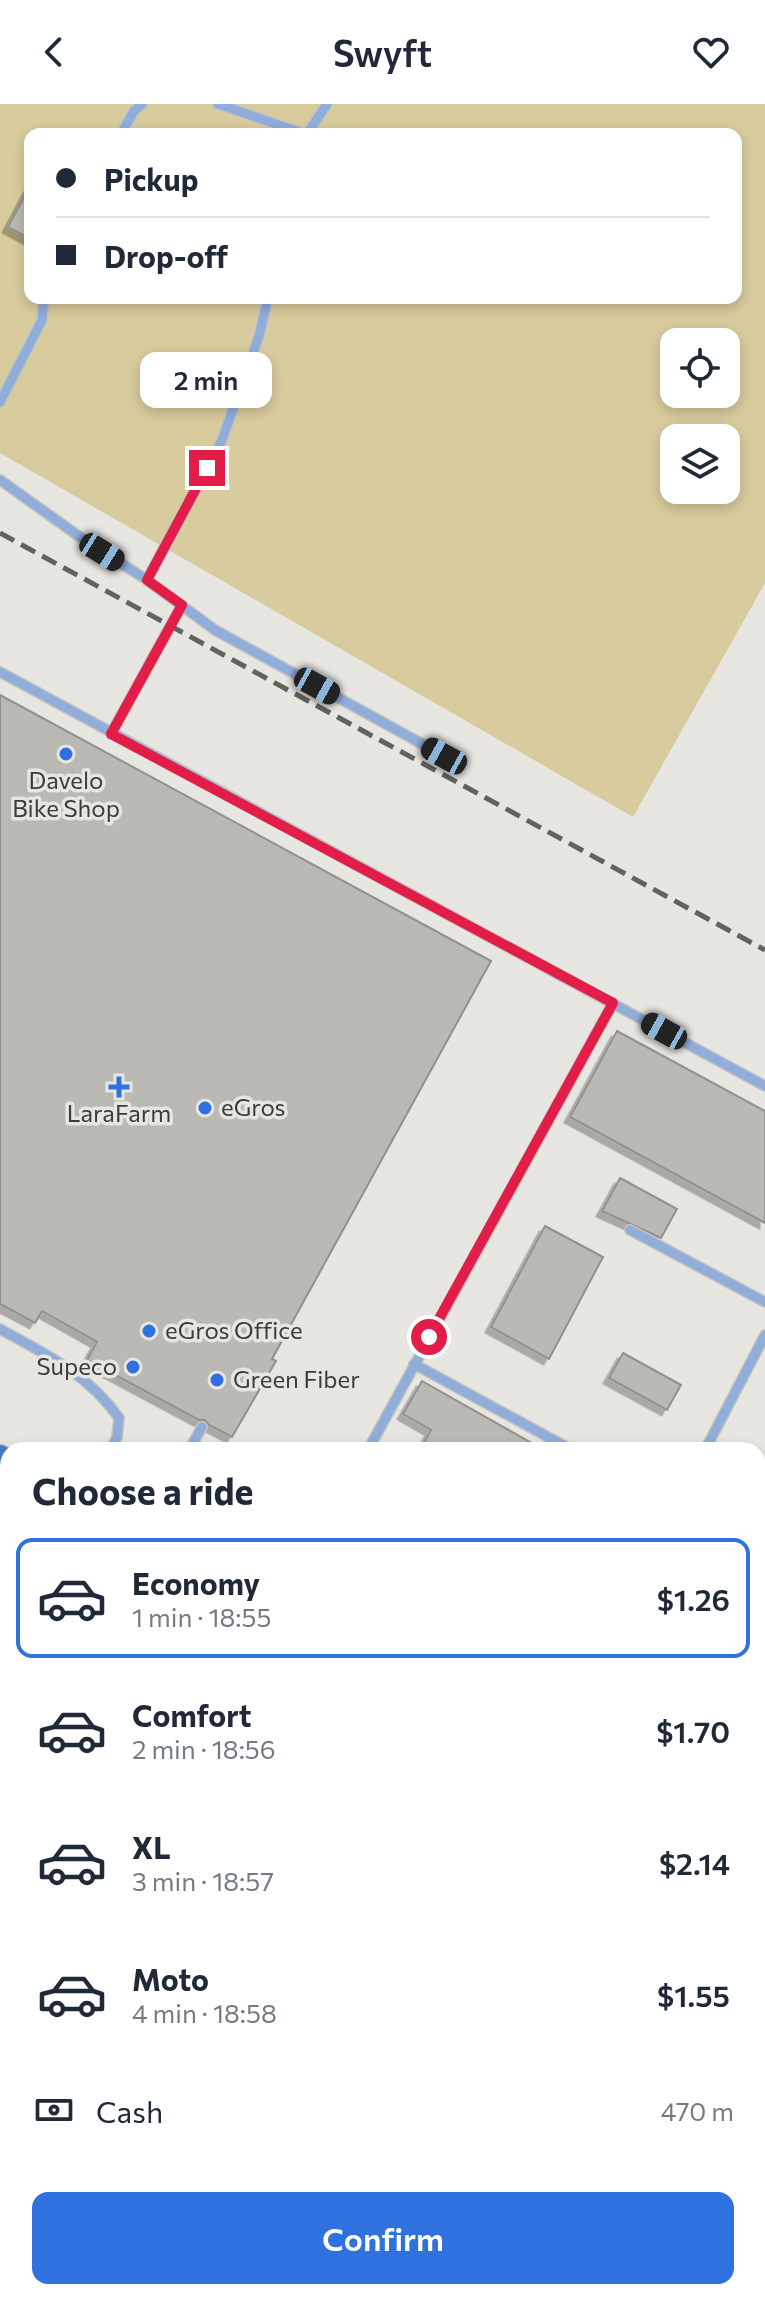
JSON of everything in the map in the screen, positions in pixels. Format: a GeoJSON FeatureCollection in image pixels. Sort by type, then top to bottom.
{"type":"FeatureCollection","features":[{"type":"Feature","properties":{"kind":"lane"},"geometry":{"type":"LineString","coordinates":[[124,128],[142,104]]}},
{"type":"Feature","properties":{"kind":"lane"},"geometry":{"type":"LineString","coordinates":[[218,104],[288,128]]}},
{"type":"Feature","properties":{"kind":"lane"},"geometry":{"type":"LineString","coordinates":[[310,128],[327,104]]}},
{"type":"Feature","properties":{"kind":"lane"},"geometry":{"type":"LineString","coordinates":[[0,402],[42,320],[43,304]]}},
{"type":"Feature","properties":{"kind":"lane"},"geometry":{"type":"LineString","coordinates":[[147,580],[222,440],[259,336],[267,304]]}},
{"type":"Feature","properties":{"kind":"lane"},"geometry":{"type":"LineString","coordinates":[[0,480],[215,630],[444,756]]}},
{"type":"Feature","properties":{"kind":"lane"},"geometry":{"type":"LineString","coordinates":[[111,734],[182,605]]}},
{"type":"Feature","properties":{"kind":"lane"},"geometry":{"type":"LineString","coordinates":[[0,672],[765,1086]]}},
{"type":"Feature","properties":{"kind":"lane"},"geometry":{"type":"LineString","coordinates":[[372,1442],[613,1003]]}},
{"type":"Feature","properties":{"kind":"lane"},"geometry":{"type":"LineString","coordinates":[[630,1230],[765,1302]]}},
{"type":"Feature","properties":{"kind":"lane"},"geometry":{"type":"LineString","coordinates":[[0,1329],[76,1372],[104,1397],[119,1418],[114,1442]]}},
{"type":"Feature","properties":{"kind":"lane"},"geometry":{"type":"LineString","coordinates":[[709,1442],[765,1335]]}},
{"type":"Feature","properties":{"kind":"lane"},"geometry":{"type":"LineString","coordinates":[[414,1364],[557,1442]]}},
{"type":"Feature","properties":{"kind":"lane"},"geometry":{"type":"LineString","coordinates":[[194,1442],[202,1427]]}},
{"type":"Feature","properties":{"kind":"shaded area"},"geometry":{"type":"Polygon","coordinates":[[[0,104],[765,104],[765,583],[633,817],[0,453],[0,104]]]}},
{"type":"Feature","properties":{"kind":"building"},"geometry":{"type":"Polygon","coordinates":[[[24,197],[24,236],[8,227],[24,197]]]}},
{"type":"Feature","properties":{"kind":"building","name":"eGros"},"geometry":{"type":"Polygon","coordinates":[[[0,695],[491,961],[232,1437],[87,1360],[97,1342],[42,1311],[35,1323],[0,1304],[0,695]]]}},
{"type":"Feature","properties":{"kind":"building"},"geometry":{"type":"Polygon","coordinates":[[[617,1031],[765,1111],[765,1223],[570,1117],[617,1031]]]}},
{"type":"Feature","properties":{"kind":"building"},"geometry":{"type":"Polygon","coordinates":[[[620,1178],[677,1209],[661,1238],[602,1211],[620,1178]]]}},
{"type":"Feature","properties":{"kind":"building"},"geometry":{"type":"Polygon","coordinates":[[[545,1226],[603,1257],[549,1359],[491,1327],[545,1226]]]}},
{"type":"Feature","properties":{"kind":"building"},"geometry":{"type":"Polygon","coordinates":[[[623,1353],[681,1385],[667,1410],[609,1378],[623,1353]]]}},
{"type":"Feature","properties":{"kind":"building"},"geometry":{"type":"Polygon","coordinates":[[[422,1381],[530,1442],[424,1442],[431,1430],[403,1414],[422,1381]]]}},
{"type":"Feature","properties":{"kind":"railway"},"geometry":{"type":"LineString","coordinates":[[0,533],[765,950]]}},
{"type":"Feature","properties":{"kind":"place","name":"Davelo Bike Shop"},"geometry":{"type":"Point","coordinates":[66,754]}},
{"type":"Feature","properties":{"kind":"place","name":"LaraFarm"},"geometry":{"type":"Point","coordinates":[119,1087]}},
{"type":"Feature","properties":{"kind":"place","name":"eGros"},"geometry":{"type":"Point","coordinates":[205,1108]}},
{"type":"Feature","properties":{"kind":"place","name":"eGros Office"},"geometry":{"type":"Point","coordinates":[149,1331]}},
{"type":"Feature","properties":{"kind":"place","name":"Supeco"},"geometry":{"type":"Point","coordinates":[133,1367]}},
{"type":"Feature","properties":{"kind":"place","name":"Green Fiber"},"geometry":{"type":"Point","coordinates":[217,1380]}},
{"type":"Feature","properties":{"kind":"route"},"geometry":{"type":"LineString","coordinates":[[207,468],[147,580],[182,605],[111,734],[613,1003],[429,1337]]}}]}
